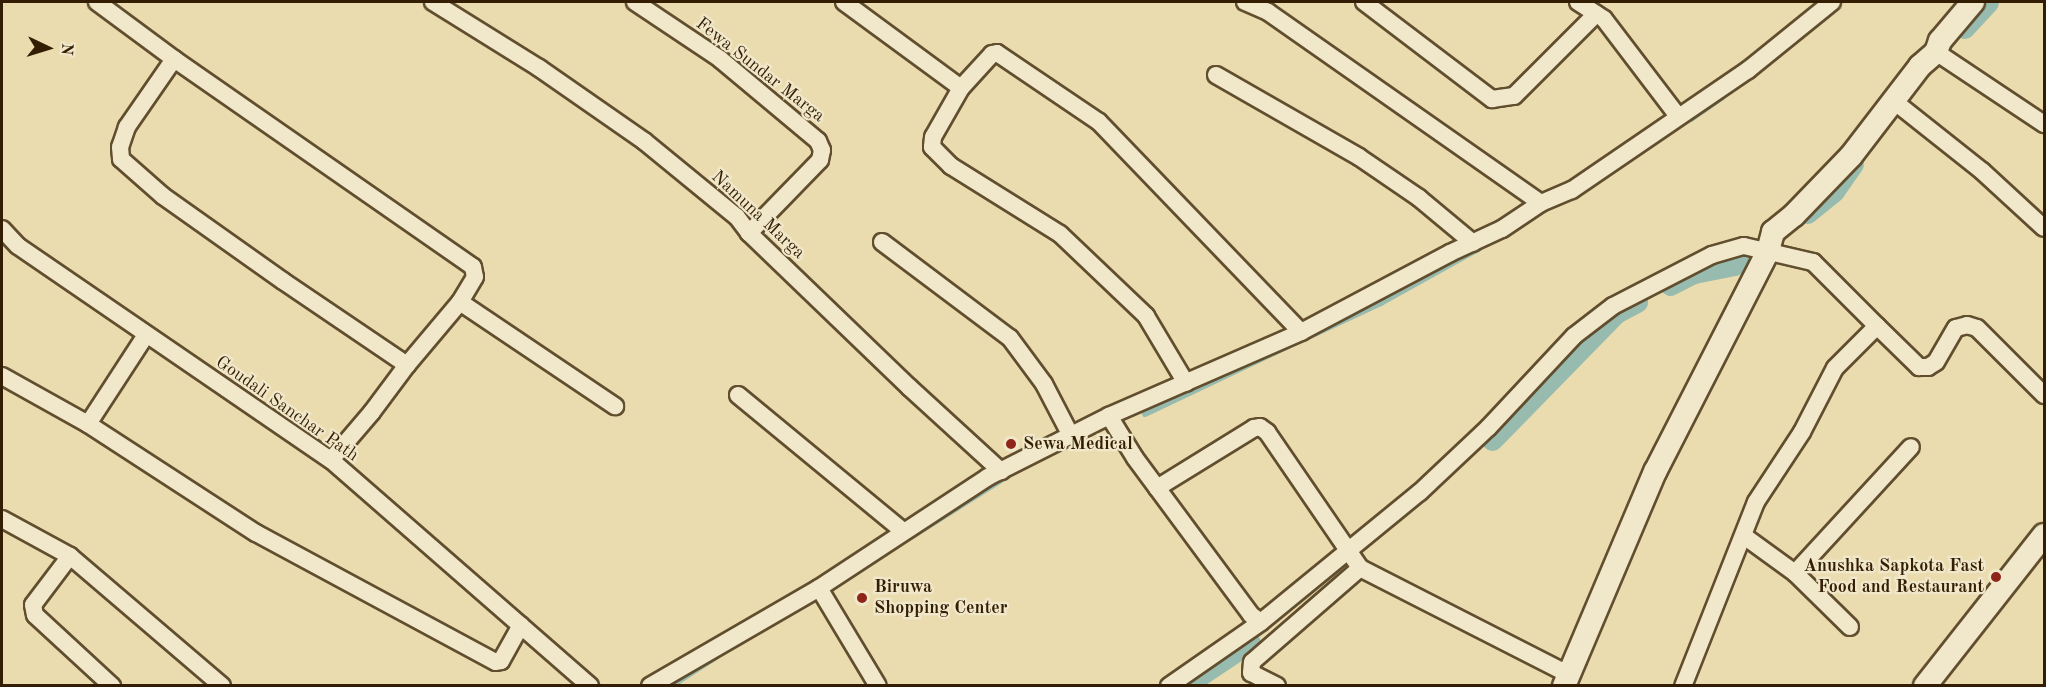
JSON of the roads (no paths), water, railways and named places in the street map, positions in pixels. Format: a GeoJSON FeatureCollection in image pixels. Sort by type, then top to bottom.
{"type":"FeatureCollection","features":[{"type":"Feature","properties":{"kind":"street"},"geometry":{"type":"LineString","coordinates":[[97,2],[174,59],[473,267],[475,277],[460,303],[331,460]]}},
{"type":"Feature","properties":{"kind":"street","name":"Namuna Marga"},"geometry":{"type":"LineString","coordinates":[[433,2],[539,68],[644,141],[737,217],[749,233],[909,387],[1001,471]]}},
{"type":"Feature","properties":{"kind":"street","name":"Fewa Sundar Marga"},"geometry":{"type":"LineString","coordinates":[[635,2],[720,59],[818,141],[822,150],[820,160],[749,233]]}},
{"type":"Feature","properties":{"kind":"street"},"geometry":{"type":"LineString","coordinates":[[844,2],[961,88]]}},
{"type":"Feature","properties":{"kind":"street"},"geometry":{"type":"LineString","coordinates":[[1245,2],[1268,12],[1541,202]]}},
{"type":"Feature","properties":{"kind":"street"},"geometry":{"type":"LineString","coordinates":[[1364,2],[1492,99],[1514,96],[1596,14]]}},
{"type":"Feature","properties":{"kind":"street"},"geometry":{"type":"LineString","coordinates":[[1578,2],[1604,19],[1678,116]]}},
{"type":"Feature","properties":{"kind":"street"},"geometry":{"type":"LineString","coordinates":[[650,686],[820,589],[903,531],[1001,471],[1070,434],[1300,332],[1502,229],[1541,202],[1572,190],[1748,70],[1832,2]]}},
{"type":"Feature","properties":{"kind":"street"},"geometry":{"type":"LineString","coordinates":[[1157,488],[1254,428],[1260,428],[1267,432],[1353,558],[1566,680],[1655,472],[1768,251],[1773,232],[1794,215],[1835,173],[1894,102],[1920,66],[1936,52],[1940,41],[1973,2]]}},
{"type":"Feature","properties":{"kind":"street"},"geometry":{"type":"LineString","coordinates":[[1936,52],[2044,124]]}},
{"type":"Feature","properties":{"kind":"street"},"geometry":{"type":"LineString","coordinates":[[1186,383],[1146,316],[1060,234],[951,166],[932,147],[933,137],[961,88],[992,54],[997,53],[1099,122],[1300,332]]}},
{"type":"Feature","properties":{"kind":"street"},"geometry":{"type":"LineString","coordinates":[[174,59],[127,127],[120,147],[121,159],[172,203],[283,282],[407,365]]}},
{"type":"Feature","properties":{"kind":"street"},"geometry":{"type":"LineString","coordinates":[[1216,75],[1359,157],[1419,198],[1473,243]]}},
{"type":"Feature","properties":{"kind":"street"},"geometry":{"type":"LineString","coordinates":[[1894,102],[1982,171],[2044,228]]}},
{"type":"Feature","properties":{"kind":"street","name":"Goudali Sanchar Path"},"geometry":{"type":"LineString","coordinates":[[2,229],[18,246],[331,460],[590,686]]}},
{"type":"Feature","properties":{"kind":"street"},"geometry":{"type":"LineString","coordinates":[[882,242],[1010,338],[1044,384],[1070,434]]}},
{"type":"Feature","properties":{"kind":"street"},"geometry":{"type":"LineString","coordinates":[[1277,686],[1251,673],[1252,662],[1353,558],[1488,428],[1574,336],[1613,306],[1712,255],[1744,246],[1813,262],[1920,367],[1928,367],[1936,362],[1956,328],[1967,326],[1977,328],[2044,395]]}},
{"type":"Feature","properties":{"kind":"street"},"geometry":{"type":"LineString","coordinates":[[460,303],[615,406]]}},
{"type":"Feature","properties":{"kind":"street"},"geometry":{"type":"LineString","coordinates":[[1683,686],[1756,502],[1802,432],[1835,368],[1877,326]]}},
{"type":"Feature","properties":{"kind":"street"},"geometry":{"type":"LineString","coordinates":[[88,424],[146,335]]}},
{"type":"Feature","properties":{"kind":"street"},"geometry":{"type":"LineString","coordinates":[[2,376],[88,424],[256,533],[496,662],[501,661],[521,626]]}},
{"type":"Feature","properties":{"kind":"street"},"geometry":{"type":"LineString","coordinates":[[738,395],[903,531]]}},
{"type":"Feature","properties":{"kind":"street"},"geometry":{"type":"LineString","coordinates":[[1109,416],[1157,488],[1251,615],[1261,622]]}},
{"type":"Feature","properties":{"kind":"street"},"geometry":{"type":"LineString","coordinates":[[1795,573],[1911,447]]}},
{"type":"Feature","properties":{"kind":"street"},"geometry":{"type":"LineString","coordinates":[[2,519],[70,556],[222,686]]}},
{"type":"Feature","properties":{"kind":"street"},"geometry":{"type":"LineString","coordinates":[[1925,686],[2044,535]]}},
{"type":"Feature","properties":{"kind":"street"},"geometry":{"type":"LineString","coordinates":[[1744,537],[1795,573],[1850,627]]}},
{"type":"Feature","properties":{"kind":"street"},"geometry":{"type":"LineString","coordinates":[[70,556],[33,604],[35,615],[112,686]]}},
{"type":"Feature","properties":{"kind":"street"},"geometry":{"type":"LineString","coordinates":[[1169,686],[1353,558]]}},
{"type":"Feature","properties":{"kind":"street"},"geometry":{"type":"LineString","coordinates":[[820,589],[878,686]]}},
{"type":"Feature","properties":{"kind":"waterway"},"geometry":{"type":"LineString","coordinates":[[1964,28],[1988,2]]}},
{"type":"Feature","properties":{"kind":"waterway"},"geometry":{"type":"LineString","coordinates":[[1691,119],[1722,97]]}},
{"type":"Feature","properties":{"kind":"waterway"},"geometry":{"type":"LineString","coordinates":[[1807,213],[1834,191],[1853,164]]}},
{"type":"Feature","properties":{"kind":"waterway"},"geometry":{"type":"LineString","coordinates":[[1308,337],[1381,303],[1480,248]]}},
{"type":"Feature","properties":{"kind":"waterway"},"geometry":{"type":"LineString","coordinates":[[1670,285],[1694,273],[1734,265],[1747,257]]}},
{"type":"Feature","properties":{"kind":"waterway"},"geometry":{"type":"LineString","coordinates":[[1492,440],[1616,313],[1637,302]]}},
{"type":"Feature","properties":{"kind":"waterway"},"geometry":{"type":"LineString","coordinates":[[1145,414],[1288,346]]}},
{"type":"Feature","properties":{"kind":"waterway"},"geometry":{"type":"LineString","coordinates":[[911,537],[1009,475]]}},
{"type":"Feature","properties":{"kind":"waterway"},"geometry":{"type":"LineString","coordinates":[[1184,686],[1250,642]]}},
{"type":"Feature","properties":{"kind":"waterway"},"geometry":{"type":"LineString","coordinates":[[671,686],[716,657]]}},
{"type":"Feature","properties":{"kind":"place","name":"Sewa Medical"},"geometry":{"type":"Point","coordinates":[1011,444]}},
{"type":"Feature","properties":{"kind":"place","name":"Anushka Sapkota Fast Food and Restaurant"},"geometry":{"type":"Point","coordinates":[1996,577]}},
{"type":"Feature","properties":{"kind":"place","name":"Biruwa Shopping Center"},"geometry":{"type":"Point","coordinates":[862,598]}}]}
